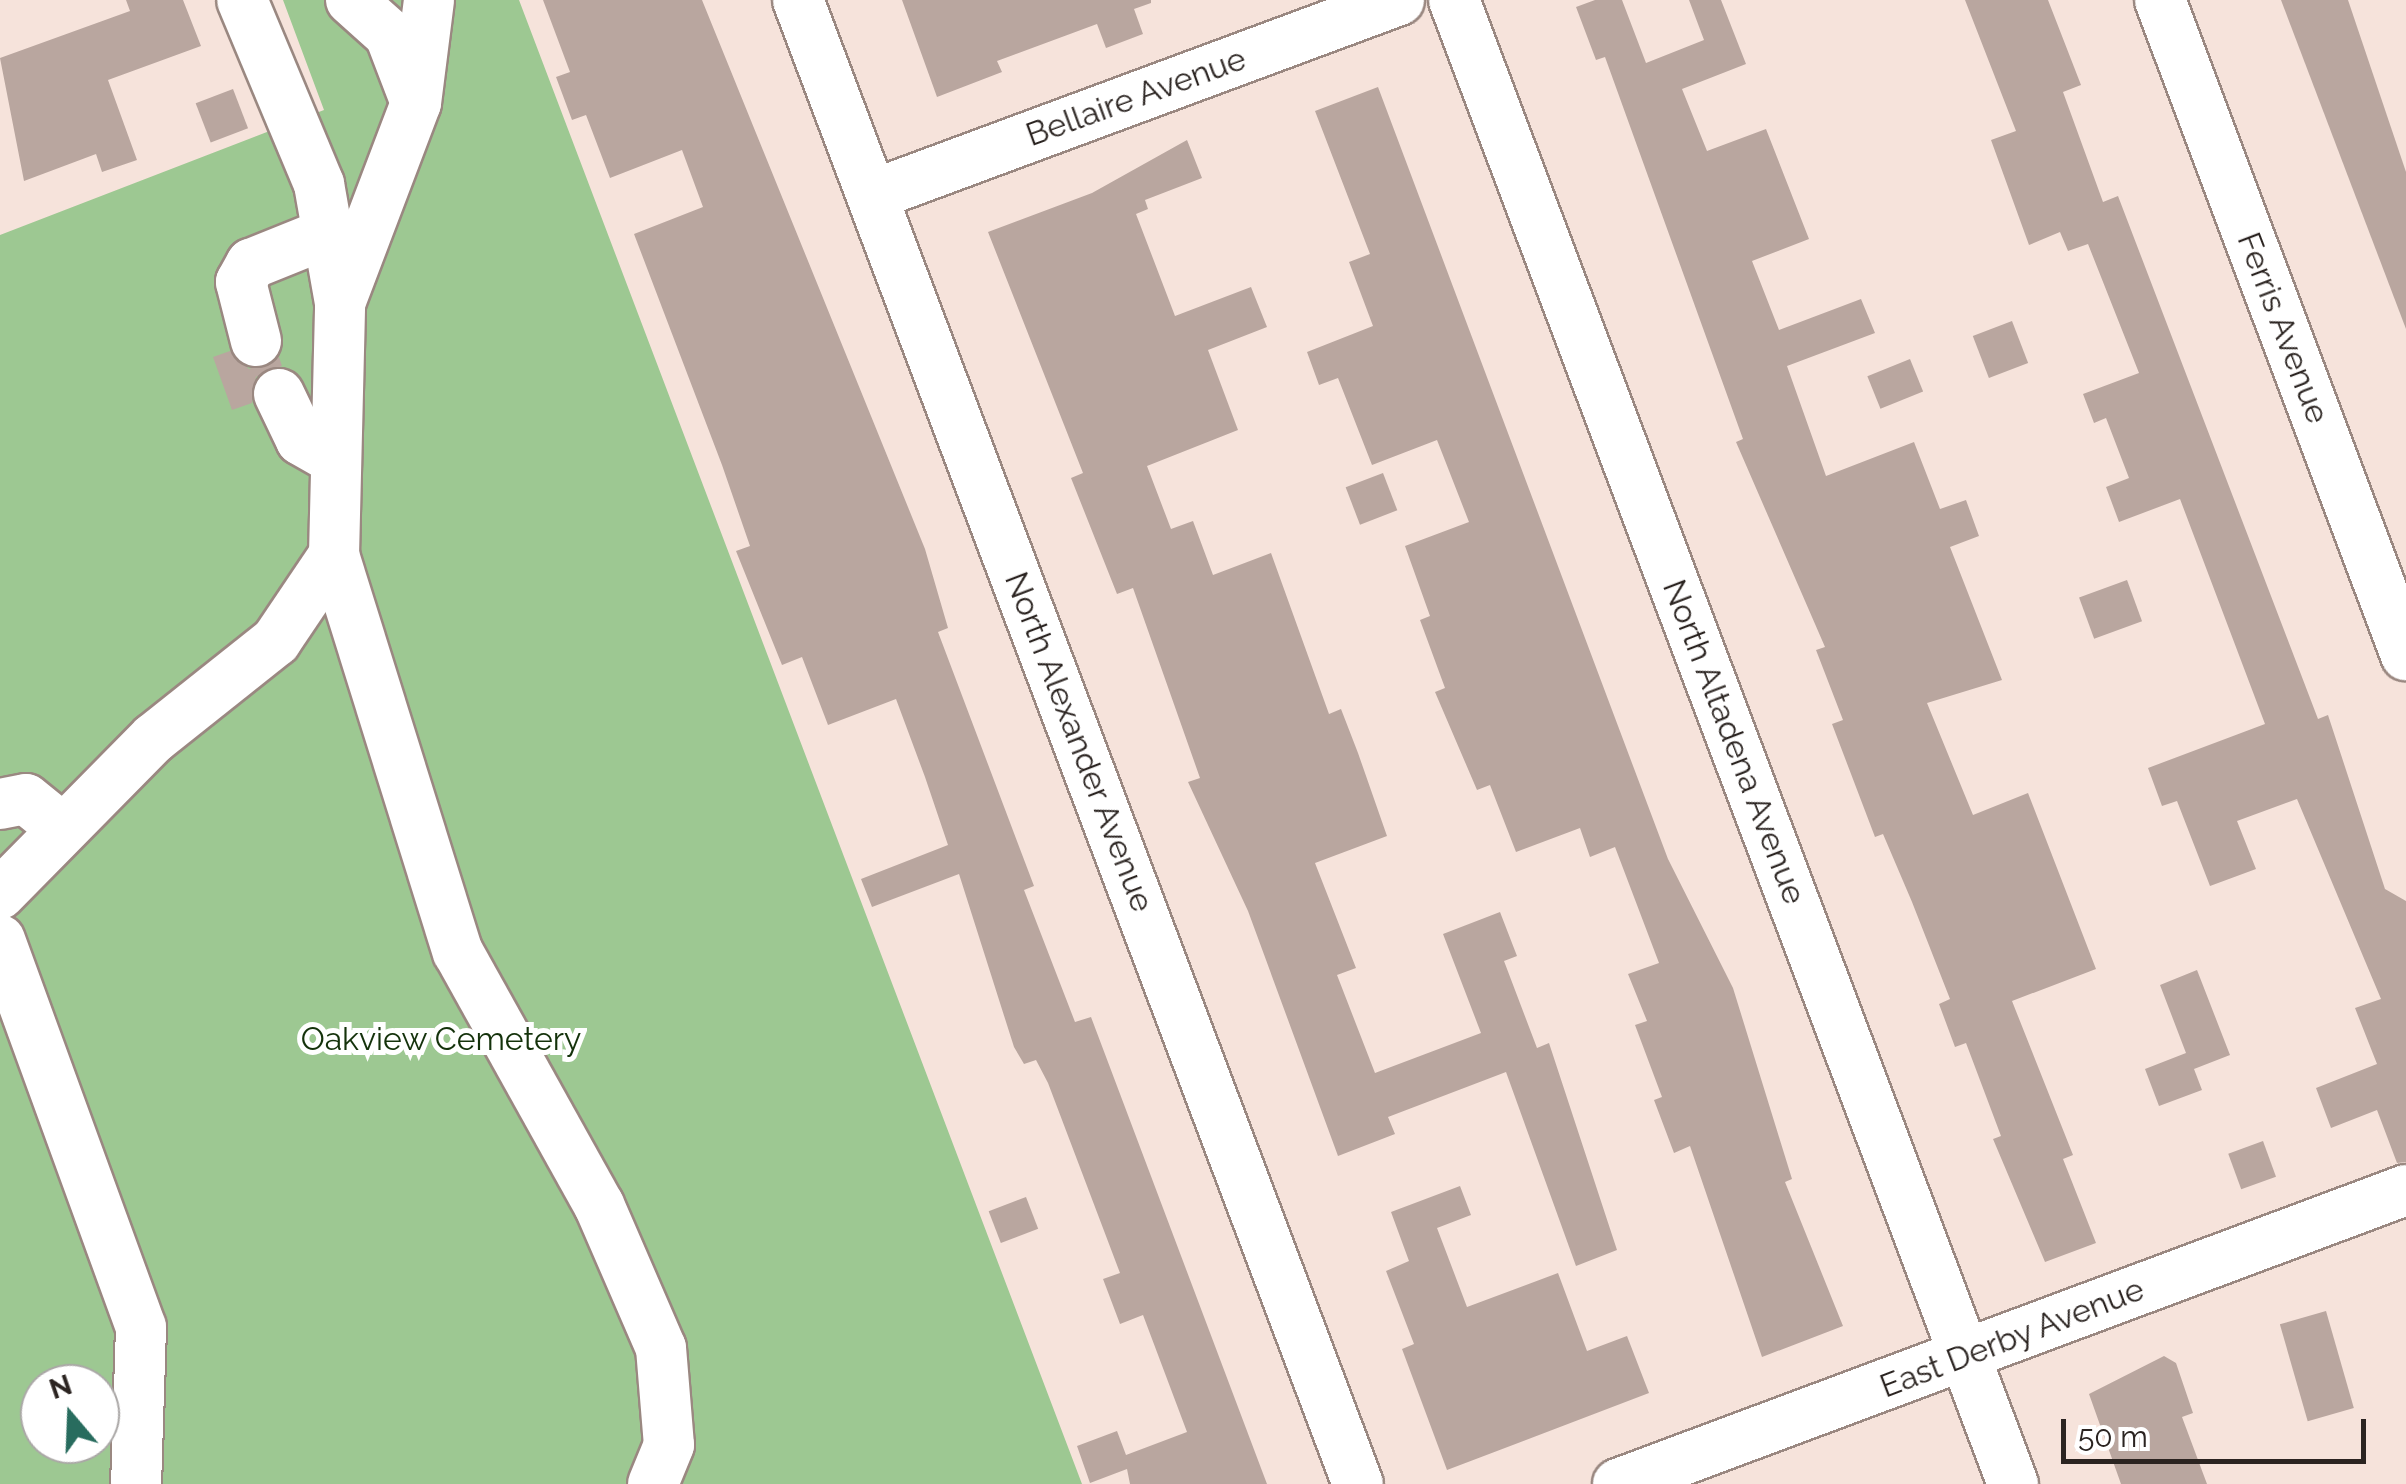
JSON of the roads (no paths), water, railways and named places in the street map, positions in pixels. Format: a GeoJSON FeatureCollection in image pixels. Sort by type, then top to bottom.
{"type":"FeatureCollection","features":[{"type":"Feature","properties":{"kind":"street"},"geometry":{"type":"LineString","coordinates":[[242,0],[320,184],[340,303],[334,555],[458,952],[599,1204],[661,1348],[669,1445],[653,1484]]}},
{"type":"Feature","properties":{"kind":"street"},"geometry":{"type":"LineString","coordinates":[[351,0],[390,36],[416,103]]}},
{"type":"Feature","properties":{"kind":"street"},"geometry":{"type":"LineString","coordinates":[[340,303],[416,103],[429,0]]}},
{"type":"Feature","properties":{"kind":"street","name":"North Alexander Avenue"},"geometry":{"type":"LineString","coordinates":[[798,0],[1358,1484]]}},
{"type":"Feature","properties":{"kind":"street","name":"Bellaire Avenue"},"geometry":{"type":"LineString","coordinates":[[873,196],[1399,0]]}},
{"type":"Feature","properties":{"kind":"street","name":"North Altadena Avenue"},"geometry":{"type":"LineString","coordinates":[[1454,0],[2013,1484]]}},
{"type":"Feature","properties":{"kind":"street","name":"Ferris Avenue"},"geometry":{"type":"LineString","coordinates":[[2160,0],[2406,655]]}},
{"type":"Feature","properties":{"kind":"street"},"geometry":{"type":"LineString","coordinates":[[256,341],[241,282],[251,264],[328,233]]}},
{"type":"Feature","properties":{"kind":"street"},"geometry":{"type":"LineString","coordinates":[[279,394],[301,440],[336,460]]}},
{"type":"Feature","properties":{"kind":"street"},"geometry":{"type":"LineString","coordinates":[[0,894],[154,738],[276,642],[334,555]]}},
{"type":"Feature","properties":{"kind":"street"},"geometry":{"type":"LineString","coordinates":[[0,804],[26,798],[62,828]]}},
{"type":"Feature","properties":{"kind":"street"},"geometry":{"type":"LineString","coordinates":[[0,940],[141,1327],[136,1484]]}},
{"type":"Feature","properties":{"kind":"street","name":"East Derby Avenue"},"geometry":{"type":"LineString","coordinates":[[1618,1484],[2406,1190]]}},
{"type":"Feature","properties":{"kind":"park label","name":"Oakview Cemetery"},"geometry":{"type":"Point","coordinates":[441,1039]}}]}
